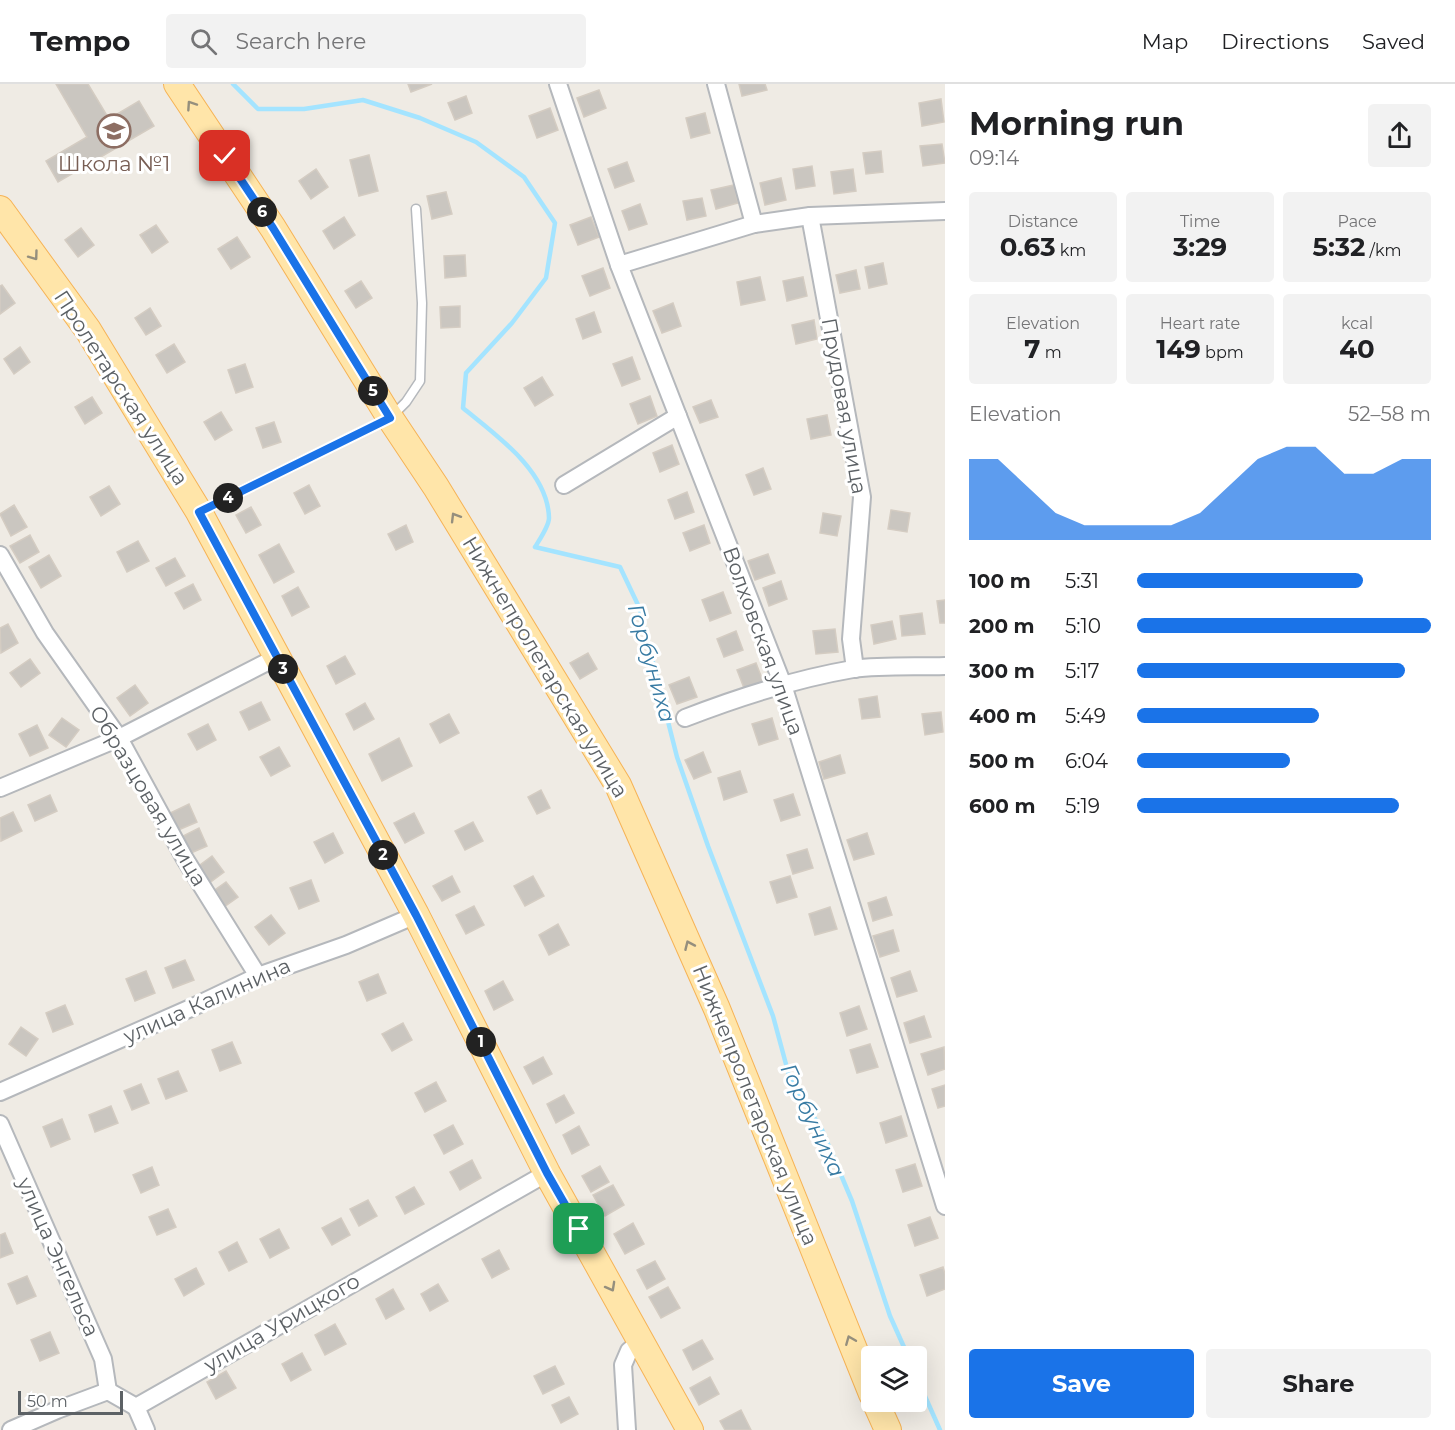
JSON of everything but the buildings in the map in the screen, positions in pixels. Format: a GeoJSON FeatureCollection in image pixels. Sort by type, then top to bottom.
{"type":"FeatureCollection","features":[{"type":"Feature","properties":{"kind":"main road","name":"Нижнепролетарская улица"},"geometry":{"type":"LineString","coordinates":[[177,84],[273,228],[390,418],[436,487],[618,785],[717,1009],[861,1367]]}},
{"type":"Feature","properties":{"kind":"main road","name":"Пролетарская улица"},"geometry":{"type":"LineString","coordinates":[[0,209],[88,330],[199,512],[416,915],[547,1173],[690,1430]]}},
{"type":"Feature","properties":{"kind":"main road"},"geometry":{"type":"LineString","coordinates":[[880,1412],[888,1430]]}},
{"type":"Feature","properties":{"kind":"street","name":"Волховская улица"},"geometry":{"type":"LineString","coordinates":[[558,84],[619,265],[783,685],[945,1206]]}},
{"type":"Feature","properties":{"kind":"street"},"geometry":{"type":"LineString","coordinates":[[716,84],[754,224]]}},
{"type":"Feature","properties":{"kind":"street"},"geometry":{"type":"LineString","coordinates":[[619,265],[754,224],[810,216],[945,211]]}},
{"type":"Feature","properties":{"kind":"street","name":"Прудовая улица"},"geometry":{"type":"LineString","coordinates":[[810,216],[861,497],[851,639],[855,669]]}},
{"type":"Feature","properties":{"kind":"street"},"geometry":{"type":"LineString","coordinates":[[564,485],[678,416]]}},
{"type":"Feature","properties":{"kind":"street","name":"Образцовая улица"},"geometry":{"type":"LineString","coordinates":[[0,555],[45,633],[119,738],[185,859],[258,976]]}},
{"type":"Feature","properties":{"kind":"street"},"geometry":{"type":"LineString","coordinates":[[0,788],[119,738],[277,657]]}},
{"type":"Feature","properties":{"kind":"street"},"geometry":{"type":"LineString","coordinates":[[684,718],[783,685],[855,669],[945,666]]}},
{"type":"Feature","properties":{"kind":"street","name":"улица Калинина"},"geometry":{"type":"LineString","coordinates":[[0,1092],[258,976],[346,945],[416,915]]}},
{"type":"Feature","properties":{"kind":"street","name":"улица Энгельса"},"geometry":{"type":"LineString","coordinates":[[0,1125],[104,1359],[108,1391]]}},
{"type":"Feature","properties":{"kind":"street","name":"улица Урицкого"},"geometry":{"type":"LineString","coordinates":[[136,1407],[547,1173]]}},
{"type":"Feature","properties":{"kind":"street"},"geometry":{"type":"LineString","coordinates":[[627,1430],[623,1365],[628,1351],[641,1341]]}},
{"type":"Feature","properties":{"kind":"street"},"geometry":{"type":"LineString","coordinates":[[11,1430],[108,1391],[136,1407],[146,1430]]}},
{"type":"Feature","properties":{"kind":"lane"},"geometry":{"type":"LineString","coordinates":[[199,512],[390,418],[406,402],[420,381],[422,303],[416,209]]}},
{"type":"Feature","properties":{"kind":"waterway","name":"Горбуниха"},"geometry":{"type":"LineString","coordinates":[[233,84],[258,109],[304,109],[363,100],[420,118],[476,142],[524,177],[555,223],[546,278],[512,323],[466,373],[463,408],[504,442],[530,470],[540,485],[546,501],[549,521],[535,547],[620,567],[639,607],[677,757],[708,846],[773,1016],[790,1079],[822,1130],[852,1201],[890,1316],[904,1346]]}},
{"type":"Feature","properties":{"kind":"waterway","name":"Горбуниха"},"geometry":{"type":"LineString","coordinates":[[927,1401],[940,1430]]}},
{"type":"Feature","properties":{"kind":"place","name":"Школа №1"},"geometry":{"type":"Point","coordinates":[114,131]}},
{"type":"Feature","properties":{"kind":"route"},"geometry":{"type":"LineString","coordinates":[[225,156],[273,228],[390,418],[199,512],[416,915],[547,1173],[579,1229]]}}]}
